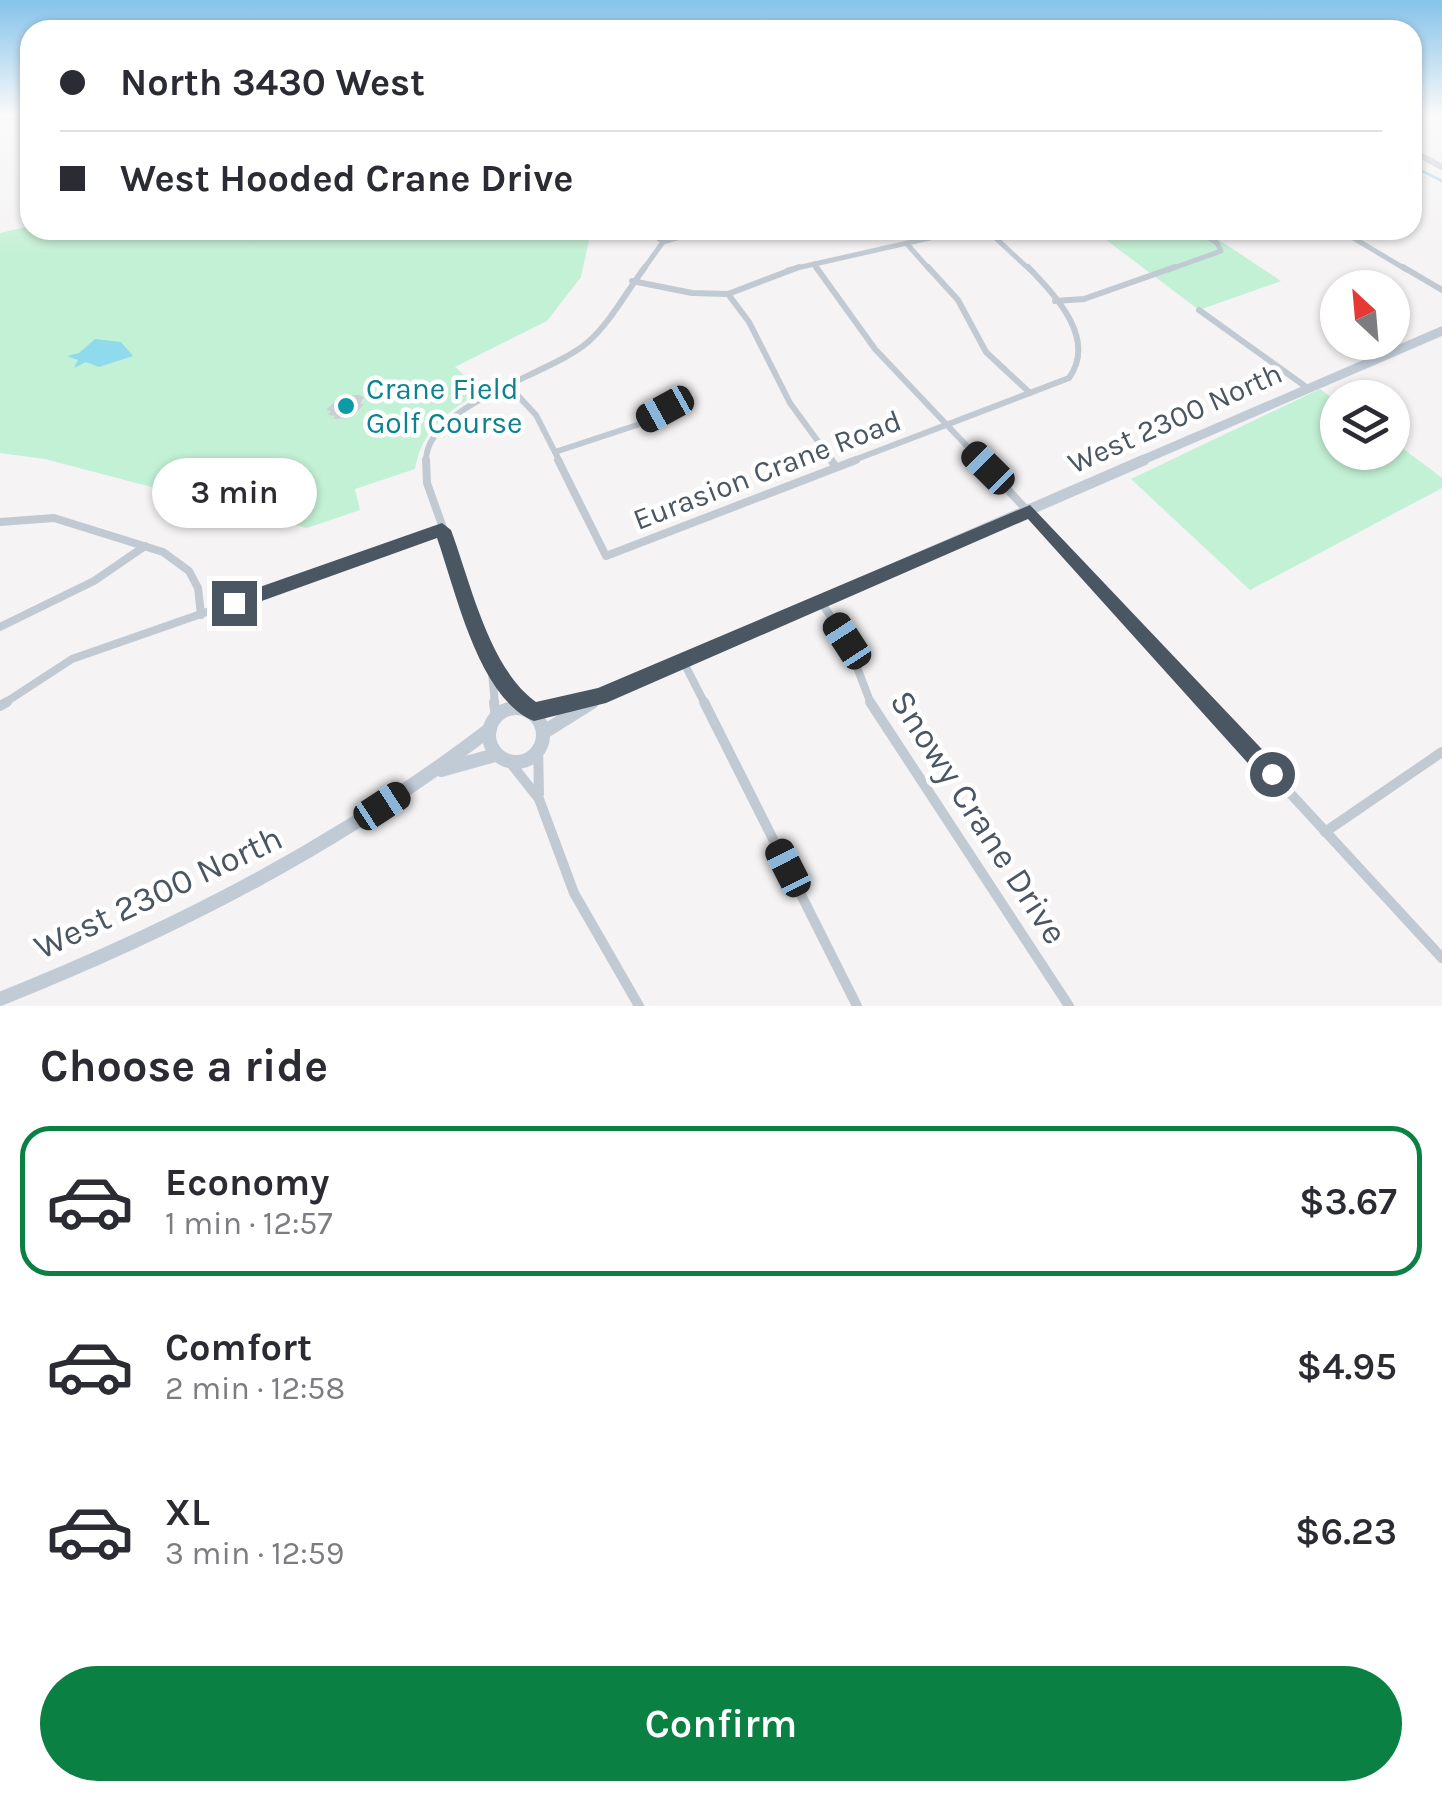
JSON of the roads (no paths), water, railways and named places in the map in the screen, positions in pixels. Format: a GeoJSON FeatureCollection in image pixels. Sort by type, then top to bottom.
{"type":"FeatureCollection","features":[{"type":"Feature","properties":{"kind":"street"},"geometry":{"type":"LineString","coordinates":[[544,732],[530,710],[512,696],[491,662],[427,484],[426,452],[446,422],[591,340],[632,281],[663,242],[670,240]]}},
{"type":"Feature","properties":{"kind":"street"},"geometry":{"type":"LineString","coordinates":[[632,281],[692,293],[728,294],[764,277],[924,240]]}},
{"type":"Feature","properties":{"kind":"street"},"geometry":{"type":"LineString","coordinates":[[999,240],[1034,269],[1055,301],[1084,299],[1221,251],[1211,240]]}},
{"type":"Feature","properties":{"kind":"street"},"geometry":{"type":"LineString","coordinates":[[1357,240],[1442,290]]}},
{"type":"Feature","properties":{"kind":"street"},"geometry":{"type":"LineString","coordinates":[[908,244],[958,300],[986,352],[1030,393]]}},
{"type":"Feature","properties":{"kind":"street"},"geometry":{"type":"LineString","coordinates":[[814,264],[875,349],[919,398],[1030,511],[1442,958]]}},
{"type":"Feature","properties":{"kind":"street"},"geometry":{"type":"LineString","coordinates":[[728,294],[748,322],[802,422],[836,468]]}},
{"type":"Feature","properties":{"kind":"street","name":"Eurasion Crane Road"},"geometry":{"type":"LineString","coordinates":[[554,452],[606,556],[1070,378],[1084,360],[1082,346],[1055,301]]}},
{"type":"Feature","properties":{"kind":"street"},"geometry":{"type":"LineString","coordinates":[[1199,310],[1309,389]]}},
{"type":"Feature","properties":{"kind":"street","name":"West 2300 North"},"geometry":{"type":"LineString","coordinates":[[599,696],[1442,332]]}},
{"type":"Feature","properties":{"kind":"street"},"geometry":{"type":"LineString","coordinates":[[508,384],[536,415],[554,452],[637,425],[665,409]]}},
{"type":"Feature","properties":{"kind":"street"},"geometry":{"type":"LineString","coordinates":[[0,522],[54,518],[163,552],[189,572],[198,588],[202,615]]}},
{"type":"Feature","properties":{"kind":"street"},"geometry":{"type":"LineString","coordinates":[[0,706],[72,659],[442,530]]}},
{"type":"Feature","properties":{"kind":"street"},"geometry":{"type":"LineString","coordinates":[[0,626],[94,581],[145,546]]}},
{"type":"Feature","properties":{"kind":"street","name":"Snowy Crane Drive"},"geometry":{"type":"LineString","coordinates":[[822,602],[847,641],[870,703],[1069,1006]]}},
{"type":"Feature","properties":{"kind":"street"},"geometry":{"type":"LineString","coordinates":[[683,661],[857,1006]]}},
{"type":"Feature","properties":{"kind":"street"},"geometry":{"type":"LineString","coordinates":[[491,662],[493,724],[488,744],[539,799]]}},
{"type":"Feature","properties":{"kind":"street"},"geometry":{"type":"LineString","coordinates":[[440,770],[510,710],[530,710],[599,696]]}},
{"type":"Feature","properties":{"kind":"street"},"geometry":{"type":"LineString","coordinates":[[599,696],[544,732],[538,747],[539,799],[574,894],[640,1006]]}},
{"type":"Feature","properties":{"kind":"street"},"geometry":{"type":"LineString","coordinates":[[440,770],[502,758],[525,758],[538,747]]}},
{"type":"Feature","properties":{"kind":"street"},"geometry":{"type":"LineString","coordinates":[[1325,832],[1350,811],[1442,752]]}},
{"type":"Feature","properties":{"kind":"street","name":"West 2300 North"},"geometry":{"type":"LineString","coordinates":[[0,999],[230,899],[440,770]]}},
{"type":"Feature","properties":{"kind":"water"},"geometry":{"type":"Polygon","coordinates":[[[95,339],[121,342],[133,356],[99,367],[86,362],[74,368],[78,360],[67,356],[79,353],[95,339]]]}},
{"type":"Feature","properties":{"kind":"waterway"},"geometry":{"type":"LineString","coordinates":[[1422,171],[1442,181]]}},
{"type":"Feature","properties":{"kind":"place","name":"Crane Field Golf Course"},"geometry":{"type":"Point","coordinates":[346,406]}}]}
